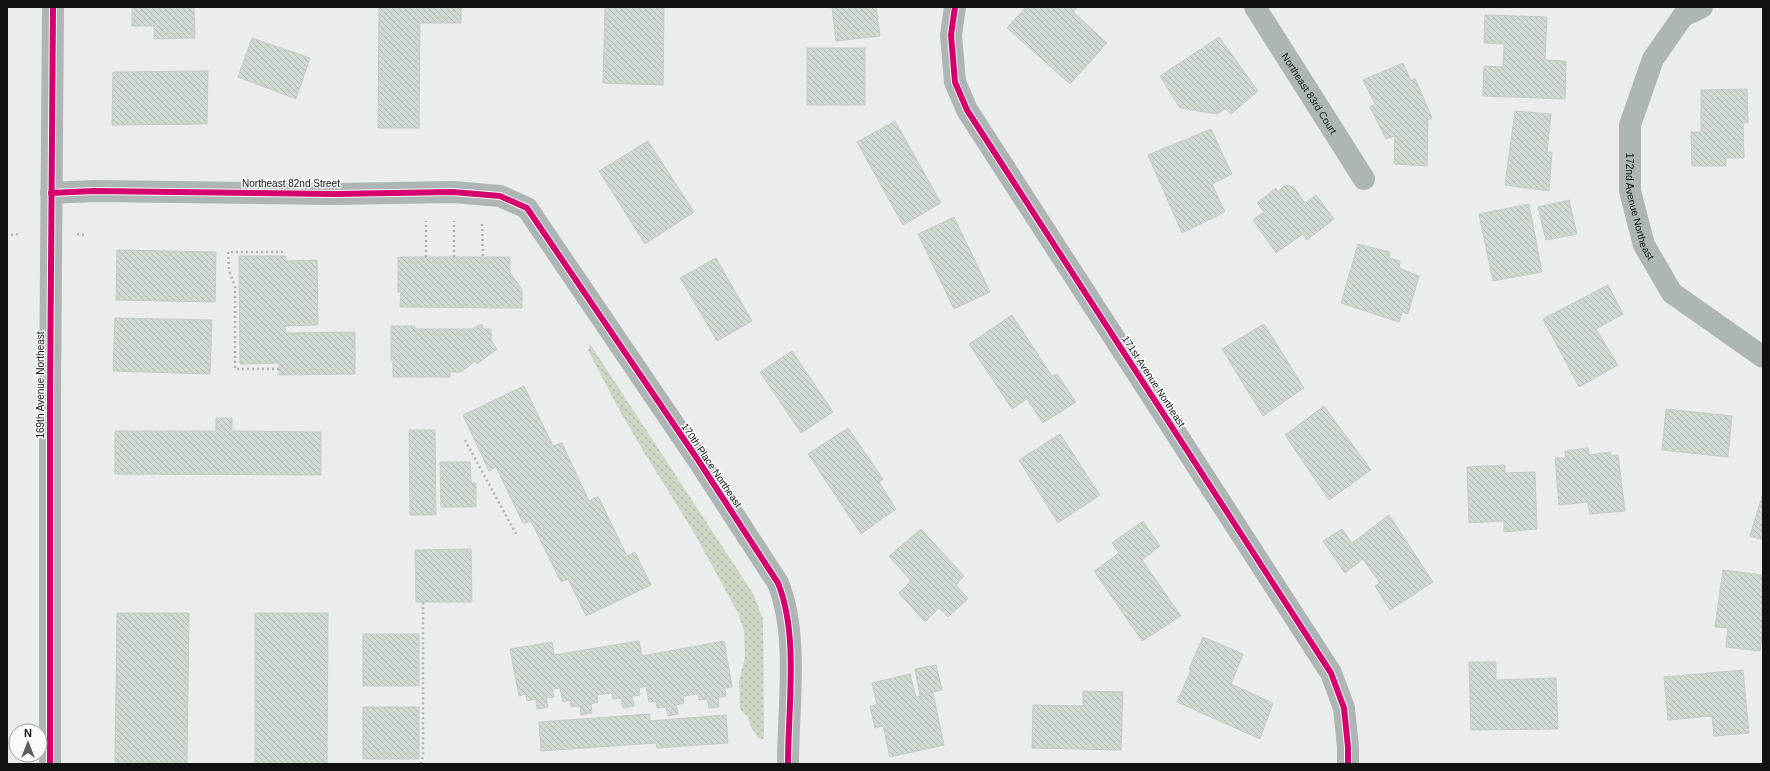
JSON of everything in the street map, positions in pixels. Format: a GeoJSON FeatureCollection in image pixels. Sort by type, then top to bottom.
{"type":"FeatureCollection","features":[{"type":"Feature","properties":{"kind":"street","name":"169th Avenue Northeast"},"geometry":{"type":"LineString","coordinates":[[50,764],[51,192],[53,7]]}},
{"type":"Feature","properties":{"kind":"street","name":"171st Avenue Northeast"},"geometry":{"type":"LineString","coordinates":[[955,7],[951,35],[956,82],[967,110],[1331,673],[1344,708],[1348,747],[1348,764]]}},
{"type":"Feature","properties":{"kind":"street","name":"Northeast 83rd Court"},"geometry":{"type":"LineString","coordinates":[[1255,7],[1364,178]]}},
{"type":"Feature","properties":{"kind":"street","name":"172nd Avenue Northeast"},"geometry":{"type":"LineString","coordinates":[[1686,10],[1653,59],[1630,125],[1630,191],[1644,245],[1672,293],[1763,356]]}},
{"type":"Feature","properties":{"kind":"street","name":"Northeast 82nd Street"},"geometry":{"type":"LineString","coordinates":[[51,192],[94,191],[334,194],[475,192],[500,196],[527,208]]}},
{"type":"Feature","properties":{"kind":"street","name":"170th Place Northeast"},"geometry":{"type":"LineString","coordinates":[[527,208],[698,460],[778,583],[784,598],[790,644],[788,764]]}},
{"type":"Feature","properties":{"kind":"path"},"geometry":{"type":"LineString","coordinates":[[426,221],[426,257]]}},
{"type":"Feature","properties":{"kind":"path"},"geometry":{"type":"LineString","coordinates":[[454,221],[454,257]]}},
{"type":"Feature","properties":{"kind":"path"},"geometry":{"type":"LineString","coordinates":[[482,224],[483,257]]}},
{"type":"Feature","properties":{"kind":"path"},"geometry":{"type":"LineString","coordinates":[[11,235],[19,234]]}},
{"type":"Feature","properties":{"kind":"path"},"geometry":{"type":"LineString","coordinates":[[279,369],[235,369],[235,287],[229,270],[228,252],[285,252]]}},
{"type":"Feature","properties":{"kind":"path"},"geometry":{"type":"LineString","coordinates":[[465,440],[516,534]]}},
{"type":"Feature","properties":{"kind":"path"},"geometry":{"type":"LineString","coordinates":[[421,764],[423,756],[423,602]]}},
{"type":"Feature","properties":{"kind":"green space"},"geometry":{"type":"Polygon","coordinates":[[[590,344],[754,595],[763,619],[764,739],[758,738],[751,727],[748,717],[740,709],[739,681],[745,657],[744,631],[738,613],[693,531],[616,404],[588,350],[590,344]]]}},
{"type":"Feature","properties":{"kind":"building"},"geometry":{"type":"Polygon","coordinates":[[[132,7],[194,7],[195,38],[154,39],[154,26],[132,26],[132,7]]]}},
{"type":"Feature","properties":{"kind":"building"},"geometry":{"type":"Polygon","coordinates":[[[379,7],[461,7],[461,23],[420,23],[419,128],[378,128],[379,7]]]}},
{"type":"Feature","properties":{"kind":"building"},"geometry":{"type":"Polygon","coordinates":[[[605,7],[664,7],[663,85],[603,83],[605,7]]]}},
{"type":"Feature","properties":{"kind":"building"},"geometry":{"type":"Polygon","coordinates":[[[832,7],[876,7],[880,36],[836,41],[832,7]]]}},
{"type":"Feature","properties":{"kind":"building"},"geometry":{"type":"Polygon","coordinates":[[[1026,7],[1077,7],[1073,12],[1107,43],[1070,84],[1007,28],[1026,7]]]}},
{"type":"Feature","properties":{"kind":"building"},"geometry":{"type":"Polygon","coordinates":[[[1485,15],[1547,17],[1545,60],[1566,61],[1565,99],[1483,96],[1484,66],[1503,67],[1504,44],[1484,43],[1485,15]]]}},
{"type":"Feature","properties":{"kind":"building"},"geometry":{"type":"Polygon","coordinates":[[[1219,37],[1258,91],[1231,114],[1225,109],[1217,114],[1180,108],[1160,76],[1219,37]]]}},
{"type":"Feature","properties":{"kind":"building"},"geometry":{"type":"Polygon","coordinates":[[[252,38],[310,58],[296,99],[238,77],[252,38]]]}},
{"type":"Feature","properties":{"kind":"building"},"geometry":{"type":"Polygon","coordinates":[[[807,48],[865,48],[865,105],[807,105],[807,48]]]}},
{"type":"Feature","properties":{"kind":"building"},"geometry":{"type":"Polygon","coordinates":[[[1403,63],[1411,81],[1415,78],[1432,118],[1428,120],[1427,166],[1394,164],[1395,136],[1386,139],[1370,107],[1375,104],[1363,80],[1403,63]]]}},
{"type":"Feature","properties":{"kind":"building"},"geometry":{"type":"Polygon","coordinates":[[[208,71],[207,124],[112,125],[113,72],[208,71]]]}},
{"type":"Feature","properties":{"kind":"building"},"geometry":{"type":"Polygon","coordinates":[[[1747,89],[1748,123],[1743,123],[1744,158],[1726,158],[1726,166],[1692,166],[1691,132],[1701,132],[1701,90],[1747,89]]]}},
{"type":"Feature","properties":{"kind":"building"},"geometry":{"type":"Polygon","coordinates":[[[1515,111],[1551,114],[1547,152],[1552,152],[1549,191],[1505,185],[1515,111]]]}},
{"type":"Feature","properties":{"kind":"building"},"geometry":{"type":"Polygon","coordinates":[[[895,121],[941,203],[903,225],[857,142],[895,121]]]}},
{"type":"Feature","properties":{"kind":"building"},"geometry":{"type":"Polygon","coordinates":[[[1211,129],[1232,174],[1212,184],[1225,212],[1182,233],[1148,155],[1211,129]]]}},
{"type":"Feature","properties":{"kind":"building"},"geometry":{"type":"Polygon","coordinates":[[[648,141],[694,212],[645,244],[599,171],[648,141]]]}},
{"type":"Feature","properties":{"kind":"building"},"geometry":{"type":"Polygon","coordinates":[[[1285,185],[1294,187],[1305,203],[1316,195],[1334,219],[1307,240],[1303,234],[1276,253],[1253,220],[1264,212],[1257,203],[1276,188],[1278,192],[1285,185]]]}},
{"type":"Feature","properties":{"kind":"building"},"geometry":{"type":"Polygon","coordinates":[[[1569,200],[1577,234],[1546,240],[1538,207],[1569,200]]]}},
{"type":"Feature","properties":{"kind":"building"},"geometry":{"type":"Polygon","coordinates":[[[1529,204],[1542,272],[1493,281],[1479,214],[1529,204]]]}},
{"type":"Feature","properties":{"kind":"building"},"geometry":{"type":"Polygon","coordinates":[[[954,217],[990,292],[954,309],[918,234],[954,217]]]}},
{"type":"Feature","properties":{"kind":"building"},"geometry":{"type":"Polygon","coordinates":[[[1358,244],[1390,252],[1389,258],[1400,261],[1399,268],[1419,276],[1408,314],[1402,312],[1399,322],[1341,303],[1358,244]]]}},
{"type":"Feature","properties":{"kind":"building"},"geometry":{"type":"Polygon","coordinates":[[[117,250],[216,252],[215,302],[116,300],[117,250]]]}},
{"type":"Feature","properties":{"kind":"building"},"geometry":{"type":"Polygon","coordinates":[[[239,256],[286,256],[286,261],[317,260],[318,325],[285,326],[286,333],[355,332],[355,374],[279,375],[279,363],[240,364],[239,256]]]}},
{"type":"Feature","properties":{"kind":"building"},"geometry":{"type":"Polygon","coordinates":[[[398,257],[510,257],[510,273],[522,289],[522,308],[400,307],[401,292],[398,292],[398,257]]]}},
{"type":"Feature","properties":{"kind":"building"},"geometry":{"type":"Polygon","coordinates":[[[716,258],[752,321],[717,341],[680,278],[716,258]]]}},
{"type":"Feature","properties":{"kind":"building"},"geometry":{"type":"Polygon","coordinates":[[[1608,285],[1623,314],[1596,329],[1618,365],[1579,387],[1543,319],[1608,285]]]}},
{"type":"Feature","properties":{"kind":"building"},"geometry":{"type":"Polygon","coordinates":[[[1012,315],[1052,376],[1057,374],[1076,402],[1043,423],[1027,399],[1012,409],[969,344],[1012,315]]]}},
{"type":"Feature","properties":{"kind":"building"},"geometry":{"type":"Polygon","coordinates":[[[115,318],[212,320],[210,374],[113,371],[115,318]]]}},
{"type":"Feature","properties":{"kind":"building"},"geometry":{"type":"Polygon","coordinates":[[[481,324],[484,329],[491,329],[491,340],[497,349],[477,364],[475,361],[461,372],[450,372],[450,377],[393,377],[393,360],[391,360],[391,326],[415,326],[415,329],[472,329],[481,324]]]}},
{"type":"Feature","properties":{"kind":"building"},"geometry":{"type":"Polygon","coordinates":[[[1264,324],[1304,388],[1263,416],[1222,349],[1264,324]]]}},
{"type":"Feature","properties":{"kind":"building"},"geometry":{"type":"Polygon","coordinates":[[[792,351],[833,412],[801,433],[760,372],[792,351]]]}},
{"type":"Feature","properties":{"kind":"building"},"geometry":{"type":"Polygon","coordinates":[[[524,386],[553,446],[562,443],[589,501],[598,496],[627,556],[635,552],[651,585],[586,616],[568,579],[561,582],[531,521],[523,523],[496,467],[489,471],[463,415],[524,386]]]}},
{"type":"Feature","properties":{"kind":"building"},"geometry":{"type":"Polygon","coordinates":[[[1324,406],[1371,470],[1329,500],[1285,435],[1324,406]]]}},
{"type":"Feature","properties":{"kind":"building"},"geometry":{"type":"Polygon","coordinates":[[[1666,409],[1732,416],[1728,457],[1662,450],[1666,409]]]}},
{"type":"Feature","properties":{"kind":"building"},"geometry":{"type":"Polygon","coordinates":[[[216,418],[232,418],[232,431],[321,432],[321,475],[115,474],[115,431],[216,431],[216,418]]]}},
{"type":"Feature","properties":{"kind":"building"},"geometry":{"type":"Polygon","coordinates":[[[848,428],[883,479],[879,482],[896,509],[861,534],[808,454],[848,428]]]}},
{"type":"Feature","properties":{"kind":"building"},"geometry":{"type":"Polygon","coordinates":[[[409,430],[435,430],[436,515],[410,515],[409,430]]]}},
{"type":"Feature","properties":{"kind":"building"},"geometry":{"type":"Polygon","coordinates":[[[1060,434],[1100,495],[1058,523],[1019,460],[1060,434]]]}},
{"type":"Feature","properties":{"kind":"building"},"geometry":{"type":"Polygon","coordinates":[[[1588,448],[1589,455],[1610,452],[1611,456],[1618,455],[1625,511],[1590,514],[1588,502],[1559,505],[1555,458],[1565,458],[1565,451],[1588,448]]]}},
{"type":"Feature","properties":{"kind":"building"},"geometry":{"type":"Polygon","coordinates":[[[440,462],[470,462],[471,483],[476,483],[476,507],[441,507],[440,462]]]}},
{"type":"Feature","properties":{"kind":"building"},"geometry":{"type":"Polygon","coordinates":[[[1505,465],[1505,473],[1535,472],[1537,529],[1504,532],[1504,521],[1469,523],[1467,467],[1505,465]]]}},
{"type":"Feature","properties":{"kind":"building"},"geometry":{"type":"Polygon","coordinates":[[[1763,493],[1763,540],[1750,536],[1763,493]]]}},
{"type":"Feature","properties":{"kind":"building"},"geometry":{"type":"Polygon","coordinates":[[[1389,515],[1433,582],[1390,610],[1375,586],[1380,583],[1363,559],[1345,573],[1323,541],[1342,529],[1352,543],[1389,515]]]}},
{"type":"Feature","properties":{"kind":"building"},"geometry":{"type":"Polygon","coordinates":[[[1143,521],[1160,546],[1142,560],[1181,616],[1142,641],[1094,571],[1119,553],[1112,543],[1143,521]]]}},
{"type":"Feature","properties":{"kind":"building"},"geometry":{"type":"Polygon","coordinates":[[[921,529],[964,576],[956,585],[968,599],[948,617],[939,608],[925,622],[899,593],[911,581],[889,556],[921,529]]]}},
{"type":"Feature","properties":{"kind":"building"},"geometry":{"type":"Polygon","coordinates":[[[471,549],[472,602],[416,602],[415,550],[471,549]]]}},
{"type":"Feature","properties":{"kind":"building"},"geometry":{"type":"Polygon","coordinates":[[[1723,570],[1763,575],[1763,627],[1760,651],[1726,647],[1728,628],[1715,627],[1723,570]]]}},
{"type":"Feature","properties":{"kind":"building"},"geometry":{"type":"Polygon","coordinates":[[[117,613],[189,613],[187,763],[115,762],[117,613]]]}},
{"type":"Feature","properties":{"kind":"building"},"geometry":{"type":"Polygon","coordinates":[[[255,613],[328,613],[327,764],[255,764],[255,613]]]}},
{"type":"Feature","properties":{"kind":"building"},"geometry":{"type":"Polygon","coordinates":[[[363,634],[419,634],[419,686],[363,686],[363,634]]]}},
{"type":"Feature","properties":{"kind":"building"},"geometry":{"type":"Polygon","coordinates":[[[1203,637],[1243,654],[1231,684],[1273,703],[1260,739],[1177,702],[1203,637]]]}},
{"type":"Feature","properties":{"kind":"building"},"geometry":{"type":"Polygon","coordinates":[[[639,641],[642,656],[724,641],[732,687],[725,688],[726,696],[718,697],[719,707],[709,708],[707,699],[699,700],[698,694],[683,696],[684,703],[676,705],[678,714],[668,716],[666,707],[657,708],[656,701],[649,702],[646,686],[639,688],[640,695],[632,696],[634,706],[623,708],[621,698],[613,699],[612,693],[597,695],[598,702],[591,704],[592,713],[581,715],[580,706],[571,707],[570,700],[563,702],[560,688],[552,689],[554,697],[546,698],[548,707],[537,709],[536,699],[527,701],[526,694],[519,696],[510,649],[552,642],[554,655],[639,641]]]}},
{"type":"Feature","properties":{"kind":"building"},"geometry":{"type":"Polygon","coordinates":[[[1469,662],[1496,662],[1496,680],[1556,678],[1558,729],[1471,730],[1469,662]]]}},
{"type":"Feature","properties":{"kind":"building"},"geometry":{"type":"Polygon","coordinates":[[[936,665],[942,690],[920,695],[915,669],[936,665]]]}},
{"type":"Feature","properties":{"kind":"building"},"geometry":{"type":"Polygon","coordinates":[[[1743,670],[1749,733],[1714,736],[1712,716],[1668,720],[1664,677],[1743,670]]]}},
{"type":"Feature","properties":{"kind":"building"},"geometry":{"type":"Polygon","coordinates":[[[910,674],[916,697],[933,693],[944,745],[890,757],[883,726],[875,728],[870,706],[877,705],[872,683],[910,674]]]}},
{"type":"Feature","properties":{"kind":"building"},"geometry":{"type":"Polygon","coordinates":[[[1083,691],[1123,692],[1121,750],[1032,748],[1033,705],[1083,706],[1083,691]]]}},
{"type":"Feature","properties":{"kind":"building"},"geometry":{"type":"Polygon","coordinates":[[[363,707],[419,707],[419,759],[363,759],[363,707]]]}},
{"type":"Feature","properties":{"kind":"building"},"geometry":{"type":"Polygon","coordinates":[[[650,714],[650,721],[726,715],[728,743],[657,748],[656,743],[541,751],[539,722],[650,714]]]}},
{"type":"Feature","properties":{"kind":"cycle path"},"geometry":{"type":"LineString","coordinates":[[50,764],[50,399],[53,7]]}},
{"type":"Feature","properties":{"kind":"cycle path"},"geometry":{"type":"LineString","coordinates":[[955,7],[951,35],[955,82],[967,110],[1331,673],[1344,708],[1348,747],[1348,764]]}},
{"type":"Feature","properties":{"kind":"cycle path"},"geometry":{"type":"LineString","coordinates":[[51,193],[94,191],[334,194],[453,192],[500,196],[527,208],[698,460],[778,583],[784,603],[790,648],[791,672],[788,764]]}}]}
